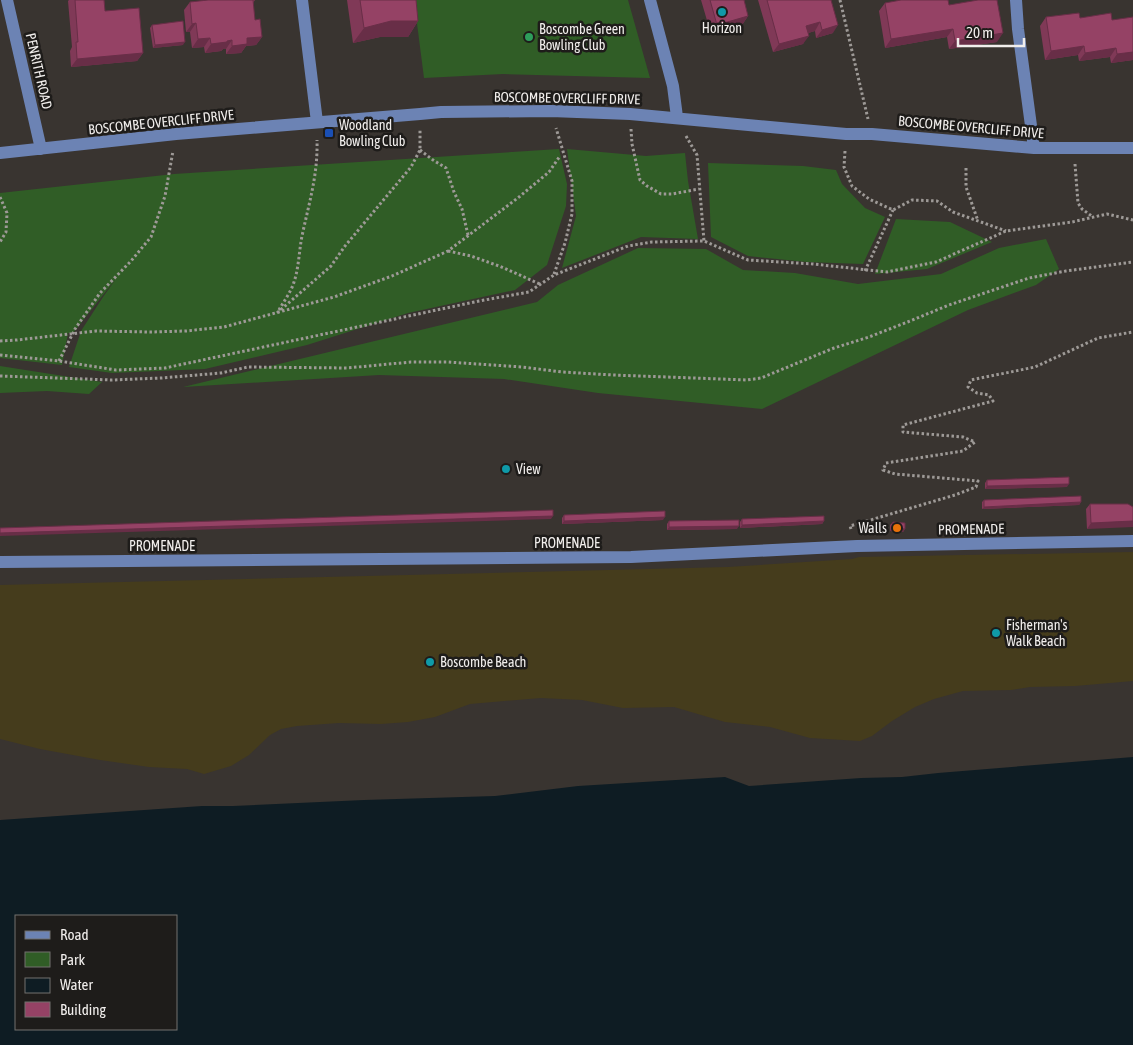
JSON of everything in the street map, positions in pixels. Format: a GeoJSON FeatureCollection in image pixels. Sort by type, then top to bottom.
{"type":"FeatureCollection","features":[{"type":"Feature","properties":{"kind":"street","name":"PENRITH ROAD"},"geometry":{"type":"LineString","coordinates":[[7,0],[41,150]]}},
{"type":"Feature","properties":{"kind":"street"},"geometry":{"type":"LineString","coordinates":[[302,0],[317,122]]}},
{"type":"Feature","properties":{"kind":"street"},"geometry":{"type":"LineString","coordinates":[[650,0],[673,86],[677,117]]}},
{"type":"Feature","properties":{"kind":"street"},"geometry":{"type":"LineString","coordinates":[[1016,0],[1018,29],[1034,148]]}},
{"type":"Feature","properties":{"kind":"street","name":"BOSCOMBE OVERCLIFF DRIVE"},"geometry":{"type":"LineString","coordinates":[[0,153],[176,134],[441,112],[551,111],[677,117],[846,134],[872,134],[1034,148],[1133,148]]}},
{"type":"Feature","properties":{"kind":"street","name":"PROMENADE"},"geometry":{"type":"LineString","coordinates":[[0,562],[630,557],[857,546],[1133,541]]}},
{"type":"Feature","properties":{"kind":"path"},"geometry":{"type":"LineString","coordinates":[[840,0],[872,134]]}},
{"type":"Feature","properties":{"kind":"path"},"geometry":{"type":"LineString","coordinates":[[551,111],[572,181],[572,214],[554,275]]}},
{"type":"Feature","properties":{"kind":"path"},"geometry":{"type":"LineString","coordinates":[[677,117],[696,155],[704,241]]}},
{"type":"Feature","properties":{"kind":"path"},"geometry":{"type":"LineString","coordinates":[[59,361],[73,333],[100,293],[131,261],[150,237],[165,196],[176,134]]}},
{"type":"Feature","properties":{"kind":"path"},"geometry":{"type":"LineString","coordinates":[[632,144],[640,180],[647,186],[661,194],[672,194],[699,188]]}},
{"type":"Feature","properties":{"kind":"path"},"geometry":{"type":"LineString","coordinates":[[277,313],[331,266],[345,246],[411,167],[420,150],[446,168],[462,209],[468,235]]}},
{"type":"Feature","properties":{"kind":"path"},"geometry":{"type":"LineString","coordinates":[[0,341],[96,330],[150,332],[224,327],[334,297],[392,276],[448,251],[549,172],[560,156]]}},
{"type":"Feature","properties":{"kind":"path"},"geometry":{"type":"LineString","coordinates":[[845,157],[844,167],[852,186],[869,200],[893,210]]}},
{"type":"Feature","properties":{"kind":"path"},"geometry":{"type":"LineString","coordinates":[[277,313],[294,283],[318,159]]}},
{"type":"Feature","properties":{"kind":"path"},"geometry":{"type":"LineString","coordinates":[[966,168],[966,187],[978,221]]}},
{"type":"Feature","properties":{"kind":"path"},"geometry":{"type":"LineString","coordinates":[[1076,179],[1078,203],[1082,209],[1093,217]]}},
{"type":"Feature","properties":{"kind":"path"},"geometry":{"type":"LineString","coordinates":[[0,197],[7,213],[6,232],[0,242]]}},
{"type":"Feature","properties":{"kind":"path"},"geometry":{"type":"LineString","coordinates":[[866,271],[893,210],[912,200],[937,201],[953,212],[1006,231]]}},
{"type":"Feature","properties":{"kind":"path"},"geometry":{"type":"LineString","coordinates":[[0,355],[59,361],[116,370],[165,368],[528,292],[554,275],[628,246],[652,242],[704,241],[748,260],[813,264],[887,272],[936,262],[1006,231],[1072,222],[1106,214],[1133,220]]}},
{"type":"Feature","properties":{"kind":"path"},"geometry":{"type":"LineString","coordinates":[[448,251],[471,256],[499,266],[540,284]]}},
{"type":"Feature","properties":{"kind":"path"},"geometry":{"type":"LineString","coordinates":[[0,376],[112,380],[221,373],[248,367],[347,368],[411,362],[448,362],[562,372],[747,380],[761,378],[834,348],[869,337],[949,305],[1029,278],[1133,262]]}},
{"type":"Feature","properties":{"kind":"path"},"geometry":{"type":"LineString","coordinates":[[857,546],[850,526],[976,488],[978,481],[895,474],[883,470],[886,463],[963,451],[975,442],[963,438],[903,432],[903,425],[993,401],[990,395],[977,393],[968,387],[971,380],[1035,367],[1098,338],[1133,332]]}},
{"type":"Feature","properties":{"kind":"green space","name":"Boscombe Green Bowling Club"},"geometry":{"type":"Polygon","coordinates":[[[414,0],[628,0],[650,78],[503,74],[424,78],[414,0]]]}},
{"type":"Feature","properties":{"kind":"green space"},"geometry":{"type":"Polygon","coordinates":[[[559,149],[567,184],[566,206],[547,265],[515,290],[408,313],[307,345],[205,369],[112,373],[69,367],[81,331],[118,276],[73,333],[68,333],[62,365],[0,358],[0,193],[174,174],[559,149]]]}},
{"type":"Feature","properties":{"kind":"green space"},"geometry":{"type":"Polygon","coordinates":[[[567,149],[646,156],[685,153],[698,239],[641,237],[562,268],[576,216],[567,149]]]}},
{"type":"Feature","properties":{"kind":"green space"},"geometry":{"type":"Polygon","coordinates":[[[708,163],[803,166],[836,170],[842,184],[865,208],[885,217],[863,264],[807,262],[748,256],[711,237],[708,163]]]}},
{"type":"Feature","properties":{"kind":"green space"},"geometry":{"type":"Polygon","coordinates":[[[896,219],[950,222],[992,242],[927,269],[875,274],[896,219]]]}},
{"type":"Feature","properties":{"kind":"green space"},"geometry":{"type":"Polygon","coordinates":[[[1046,239],[1059,269],[1036,285],[968,310],[762,409],[598,393],[504,379],[379,375],[183,387],[537,302],[558,285],[638,248],[706,249],[743,270],[795,273],[858,284],[941,274],[999,248],[1046,239]]]}},
{"type":"Feature","properties":{"kind":"green space"},"geometry":{"type":"Polygon","coordinates":[[[0,366],[102,382],[89,394],[47,391],[0,393],[0,366]]]}},
{"type":"Feature","properties":{"kind":"sand","name":"Boscombe Beach"},"geometry":{"type":"Polygon","coordinates":[[[1133,552],[1133,681],[1075,686],[1030,687],[1011,690],[963,691],[934,699],[915,707],[872,736],[860,741],[810,738],[770,727],[725,722],[674,707],[623,708],[582,700],[541,698],[470,704],[435,717],[408,722],[381,724],[339,723],[281,729],[270,735],[249,755],[231,766],[204,774],[187,769],[149,767],[100,760],[40,749],[0,739],[0,585],[728,567],[859,557],[1133,552]]]}},
{"type":"Feature","properties":{"kind":"water"},"geometry":{"type":"Polygon","coordinates":[[[1133,757],[1133,1045],[0,1045],[0,820],[202,806],[495,796],[578,786],[725,777],[749,786],[902,777],[1133,757]]]}},
{"type":"Feature","properties":{"kind":"building"},"geometry":{"type":"Polygon","coordinates":[[[75,0],[104,0],[105,11],[139,8],[143,53],[77,59],[76,42],[78,42],[75,0]]]}},
{"type":"Feature","properties":{"kind":"building"},"geometry":{"type":"Polygon","coordinates":[[[253,0],[255,20],[260,19],[262,37],[247,38],[247,44],[232,46],[232,40],[211,44],[210,38],[198,39],[196,23],[192,24],[190,2],[253,0]]]}},
{"type":"Feature","properties":{"kind":"building"},"geometry":{"type":"Polygon","coordinates":[[[360,0],[416,0],[418,21],[391,21],[364,28],[360,0]]]}},
{"type":"Feature","properties":{"kind":"building"},"geometry":{"type":"Polygon","coordinates":[[[710,0],[744,0],[748,16],[717,25],[710,0]]]}},
{"type":"Feature","properties":{"kind":"building"},"geometry":{"type":"Polygon","coordinates":[[[767,0],[831,0],[838,25],[822,30],[820,22],[806,26],[809,36],[779,44],[767,0]]]}},
{"type":"Feature","properties":{"kind":"building"},"geometry":{"type":"Polygon","coordinates":[[[901,0],[948,0],[949,5],[978,0],[997,0],[1003,33],[955,41],[953,29],[891,39],[885,3],[901,0]]]}},
{"type":"Feature","properties":{"kind":"building"},"geometry":{"type":"Polygon","coordinates":[[[1079,13],[1080,18],[1111,13],[1112,20],[1133,17],[1133,52],[1117,54],[1116,48],[1085,53],[1084,46],[1051,51],[1046,17],[1079,13]]]}},
{"type":"Feature","properties":{"kind":"building"},"geometry":{"type":"Polygon","coordinates":[[[183,21],[185,42],[155,45],[152,25],[183,21]]]}},
{"type":"Feature","properties":{"kind":"building"},"geometry":{"type":"Polygon","coordinates":[[[1069,477],[1069,484],[987,486],[987,480],[1069,477]]]}},
{"type":"Feature","properties":{"kind":"building"},"geometry":{"type":"Polygon","coordinates":[[[1081,496],[1081,502],[984,507],[984,500],[1081,496]]]}},
{"type":"Feature","properties":{"kind":"building"},"geometry":{"type":"Polygon","coordinates":[[[1090,504],[1128,504],[1133,507],[1133,521],[1091,523],[1090,504]]]}},
{"type":"Feature","properties":{"kind":"building"},"geometry":{"type":"Polygon","coordinates":[[[553,510],[553,516],[0,533],[0,528],[553,510]]]}},
{"type":"Feature","properties":{"kind":"building"},"geometry":{"type":"Polygon","coordinates":[[[665,511],[665,517],[564,521],[564,515],[665,511]]]}},
{"type":"Feature","properties":{"kind":"building"},"geometry":{"type":"Polygon","coordinates":[[[824,516],[824,521],[742,525],[742,519],[824,516]]]}},
{"type":"Feature","properties":{"kind":"building"},"geometry":{"type":"Polygon","coordinates":[[[739,520],[739,526],[669,527],[669,521],[739,520]]]}},
{"type":"Feature","properties":{"kind":"building"},"geometry":{"type":"Polygon","coordinates":[[[893,522],[905,523],[905,529],[892,528],[893,522]]]}},
{"type":"Feature","properties":{"kind":"place","name":"Horizon"},"geometry":{"type":"Point","coordinates":[722,12]}},
{"type":"Feature","properties":{"kind":"place","name":"Boscombe Green Bowling Club"},"geometry":{"type":"Point","coordinates":[529,37]}},
{"type":"Feature","properties":{"kind":"place","name":"Woodland Bowling Club"},"geometry":{"type":"Point","coordinates":[329,133]}},
{"type":"Feature","properties":{"kind":"place","name":"View"},"geometry":{"type":"Point","coordinates":[506,469]}},
{"type":"Feature","properties":{"kind":"place","name":"Walls"},"geometry":{"type":"Point","coordinates":[897,528]}},
{"type":"Feature","properties":{"kind":"place","name":"Fisherman's Walk Beach"},"geometry":{"type":"Point","coordinates":[996,633]}},
{"type":"Feature","properties":{"kind":"place","name":"Boscombe Beach"},"geometry":{"type":"Point","coordinates":[430,662]}}]}
